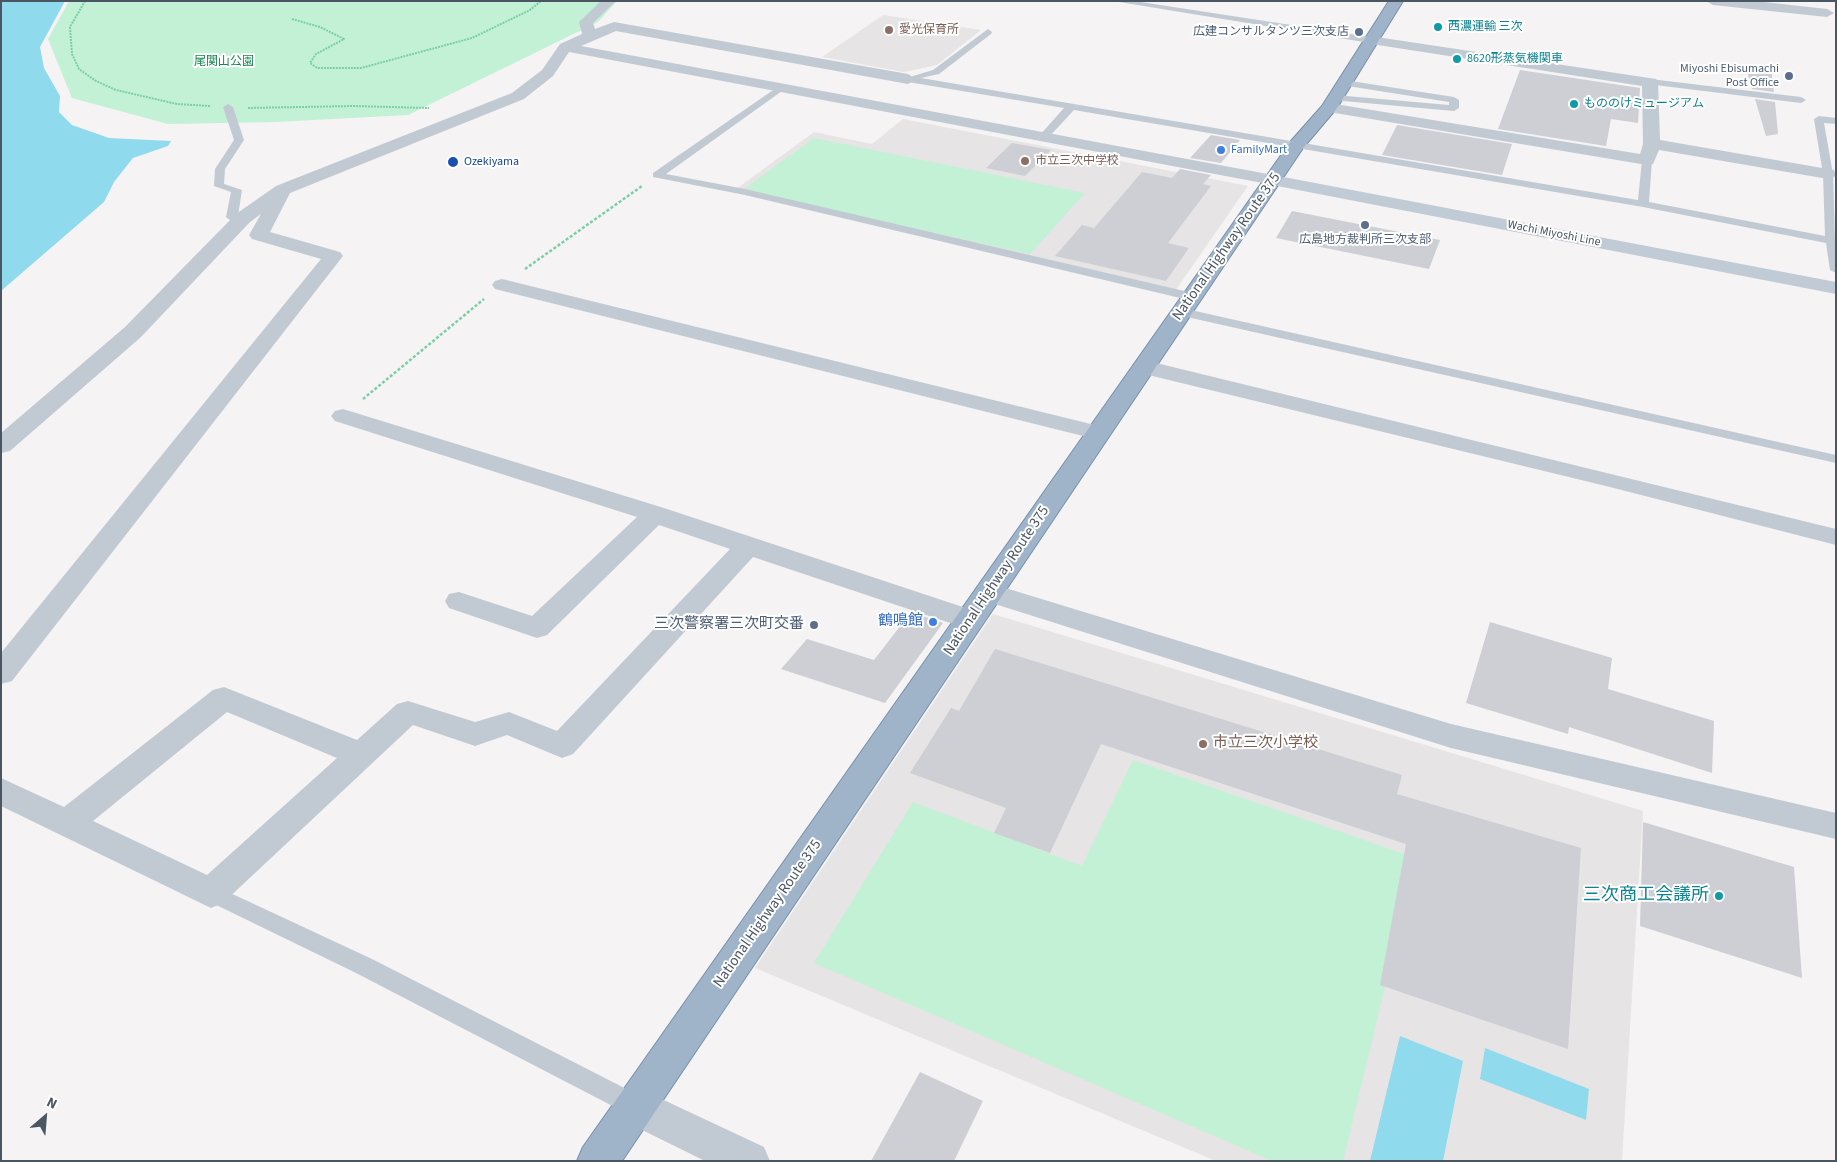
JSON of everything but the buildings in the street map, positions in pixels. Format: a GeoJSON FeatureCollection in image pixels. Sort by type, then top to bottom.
{"type":"FeatureCollection","features":[{"type":"Feature","properties":{"kind":"highway","name":"National Highway Route 375"},"geometry":{"type":"LineString","coordinates":[[598,1161],[1273,180],[1298,144],[1336,96],[1396,1]]}},
{"type":"Feature","properties":{"kind":"main road","name":"Wachi Miyoshi Line"},"geometry":{"type":"LineString","coordinates":[[1273,180],[1836,288]]}},
{"type":"Feature","properties":{"kind":"street"},"geometry":{"type":"LineString","coordinates":[[590,37],[586,22],[609,1]]}},
{"type":"Feature","properties":{"kind":"street"},"geometry":{"type":"LineString","coordinates":[[1713,1],[1831,19]]}},
{"type":"Feature","properties":{"kind":"street"},"geometry":{"type":"LineString","coordinates":[[1816,1],[1831,19]]}},
{"type":"Feature","properties":{"kind":"street"},"geometry":{"type":"LineString","coordinates":[[1,446],[133,332],[238,223],[282,190],[518,96],[548,73],[566,47],[614,26],[908,79]]}},
{"type":"Feature","properties":{"kind":"street"},"geometry":{"type":"LineString","coordinates":[[1370,40],[1650,82],[1650,152]]}},
{"type":"Feature","properties":{"kind":"street"},"geometry":{"type":"LineString","coordinates":[[566,47],[779,89],[877,105],[1273,180]]}},
{"type":"Feature","properties":{"kind":"street"},"geometry":{"type":"LineString","coordinates":[[779,89],[812,62]]}},
{"type":"Feature","properties":{"kind":"street"},"geometry":{"type":"LineString","coordinates":[[877,105],[908,79]]}},
{"type":"Feature","properties":{"kind":"street"},"geometry":{"type":"LineString","coordinates":[[1336,96],[1650,152],[1828,174]]}},
{"type":"Feature","properties":{"kind":"street"},"geometry":{"type":"LineString","coordinates":[[1,674],[333,256],[259,235],[282,190]]}},
{"type":"Feature","properties":{"kind":"street"},"geometry":{"type":"LineString","coordinates":[[502,285],[1099,433]]}},
{"type":"Feature","properties":{"kind":"street"},"geometry":{"type":"LineString","coordinates":[[1144,367],[1836,537]]}},
{"type":"Feature","properties":{"kind":"street"},"geometry":{"type":"LineString","coordinates":[[343,416],[655,514],[971,620]]}},
{"type":"Feature","properties":{"kind":"street"},"geometry":{"type":"LineString","coordinates":[[459,601],[537,628],[655,514]]}},
{"type":"Feature","properties":{"kind":"street"},"geometry":{"type":"LineString","coordinates":[[1,791],[212,894],[408,712],[476,734],[509,723],[562,746],[748,546]]}},
{"type":"Feature","properties":{"kind":"street"},"geometry":{"type":"LineString","coordinates":[[989,592],[1451,736],[1836,826]]}},
{"type":"Feature","properties":{"kind":"street"},"geometry":{"type":"LineString","coordinates":[[66,824],[224,698],[362,755]]}},
{"type":"Feature","properties":{"kind":"street"},"geometry":{"type":"LineString","coordinates":[[636,1106],[749,1161]]}},
{"type":"Feature","properties":{"kind":"lane"},"geometry":{"type":"LineString","coordinates":[[1117,1],[1370,40]]}},
{"type":"Feature","properties":{"kind":"lane"},"geometry":{"type":"LineString","coordinates":[[908,79],[936,72],[988,32]]}},
{"type":"Feature","properties":{"kind":"lane"},"geometry":{"type":"LineString","coordinates":[[908,79],[1643,204],[1831,241]]}},
{"type":"Feature","properties":{"kind":"lane"},"geometry":{"type":"LineString","coordinates":[[1650,82],[1801,100]]}},
{"type":"Feature","properties":{"kind":"lane"},"geometry":{"type":"LineString","coordinates":[[657,175],[779,89]]}},
{"type":"Feature","properties":{"kind":"lane"},"geometry":{"type":"LineString","coordinates":[[1336,96],[1454,100],[1454,108],[1336,96]]}},
{"type":"Feature","properties":{"kind":"lane"},"geometry":{"type":"LineString","coordinates":[[228,106],[239,140],[220,169],[219,186],[237,190],[232,217],[238,223]]}},
{"type":"Feature","properties":{"kind":"lane"},"geometry":{"type":"LineString","coordinates":[[1044,136],[1072,106]]}},
{"type":"Feature","properties":{"kind":"lane"},"geometry":{"type":"LineString","coordinates":[[1817,107],[1828,174],[1831,241],[1836,270]]}},
{"type":"Feature","properties":{"kind":"lane"},"geometry":{"type":"LineString","coordinates":[[1819,119],[1836,121]]}},
{"type":"Feature","properties":{"kind":"lane"},"geometry":{"type":"LineString","coordinates":[[1643,204],[1650,152]]}},
{"type":"Feature","properties":{"kind":"lane"},"geometry":{"type":"LineString","coordinates":[[657,175],[745,192],[1188,305],[1836,459]]}},
{"type":"Feature","properties":{"kind":"lane"},"geometry":{"type":"LineString","coordinates":[[212,894],[364,966],[636,1106]]}},
{"type":"Feature","properties":{"kind":"path"},"geometry":{"type":"LineString","coordinates":[[85,1],[70,27],[72,54],[79,69],[96,81],[116,90],[177,104],[211,106]]}},
{"type":"Feature","properties":{"kind":"path"},"geometry":{"type":"LineString","coordinates":[[292,19],[320,27],[344,39],[316,54],[310,63],[317,68],[361,68],[472,38],[530,10],[541,1]]}},
{"type":"Feature","properties":{"kind":"path"},"geometry":{"type":"LineString","coordinates":[[248,108],[427,107],[459,120]]}},
{"type":"Feature","properties":{"kind":"path"},"geometry":{"type":"LineString","coordinates":[[343,416],[502,285],[657,175]]}},
{"type":"Feature","properties":{"kind":"shaded area"},"geometry":{"type":"Polygon","coordinates":[[[883,15],[981,30],[937,65],[904,72],[822,57],[883,15]]]}},
{"type":"Feature","properties":{"kind":"shaded area"},"geometry":{"type":"Polygon","coordinates":[[[903,119],[1248,186],[1175,291],[732,192],[814,132],[872,144],[903,119]]]}},
{"type":"Feature","properties":{"kind":"shaded area"},"geometry":{"type":"Polygon","coordinates":[[[993,614],[1643,811],[1622,1161],[1216,1161],[755,968],[993,614]]]}},
{"type":"Feature","properties":{"kind":"green space","name":"尾関山公園"},"geometry":{"type":"Polygon","coordinates":[[[69,1],[617,1],[598,22],[408,115],[276,122],[168,124],[72,98],[48,39],[69,1]]]}},
{"type":"Feature","properties":{"kind":"green space"},"geometry":{"type":"Polygon","coordinates":[[[814,138],[1085,193],[1030,254],[743,190],[814,138]]]}},
{"type":"Feature","properties":{"kind":"green space"},"geometry":{"type":"Polygon","coordinates":[[[1133,760],[1416,858],[1343,1161],[1272,1161],[814,963],[913,802],[1082,866],[1133,760]]]}},
{"type":"Feature","properties":{"kind":"water"},"geometry":{"type":"Polygon","coordinates":[[[1,1],[65,1],[40,47],[44,68],[60,96],[59,112],[72,125],[109,138],[171,141],[168,146],[133,158],[114,182],[104,202],[1,291],[1,1]]]}},
{"type":"Feature","properties":{"kind":"water"},"geometry":{"type":"Polygon","coordinates":[[[1400,1036],[1463,1061],[1443,1161],[1370,1161],[1400,1036]]]}},
{"type":"Feature","properties":{"kind":"water"},"geometry":{"type":"Polygon","coordinates":[[[1485,1048],[1589,1089],[1586,1120],[1480,1079],[1485,1048]]]}},
{"type":"Feature","properties":{"kind":"place","name":"西濃運輸 三次"},"geometry":{"type":"Point","coordinates":[1438,27]}},
{"type":"Feature","properties":{"kind":"place","name":"愛光保育所"},"geometry":{"type":"Point","coordinates":[889,30]}},
{"type":"Feature","properties":{"kind":"place","name":"広建コンサルタンツ三次支店"},"geometry":{"type":"Point","coordinates":[1359,32]}},
{"type":"Feature","properties":{"kind":"place","name":"8620形蒸気機関車"},"geometry":{"type":"Point","coordinates":[1457,59]}},
{"type":"Feature","properties":{"kind":"place","name":"Miyoshi Ebisumachi Post Office"},"geometry":{"type":"Point","coordinates":[1789,76]}},
{"type":"Feature","properties":{"kind":"place","name":"もののけミュージアム"},"geometry":{"type":"Point","coordinates":[1574,104]}},
{"type":"Feature","properties":{"kind":"place","name":"FamilyMart"},"geometry":{"type":"Point","coordinates":[1221,150]}},
{"type":"Feature","properties":{"kind":"place","name":"市立三次中学校"},"geometry":{"type":"Point","coordinates":[1025,161]}},
{"type":"Feature","properties":{"kind":"place","name":"Ozekiyama"},"geometry":{"type":"Point","coordinates":[453,162]}},
{"type":"Feature","properties":{"kind":"place","name":"広島地方裁判所三次支部"},"geometry":{"type":"Point","coordinates":[1365,225]}},
{"type":"Feature","properties":{"kind":"place","name":"鶴鳴館"},"geometry":{"type":"Point","coordinates":[933,622]}},
{"type":"Feature","properties":{"kind":"place","name":"三次警察署三次町交番"},"geometry":{"type":"Point","coordinates":[814,625]}},
{"type":"Feature","properties":{"kind":"place","name":"市立三次小学校"},"geometry":{"type":"Point","coordinates":[1203,744]}},
{"type":"Feature","properties":{"kind":"place","name":"三次商工会議所"},"geometry":{"type":"Point","coordinates":[1719,896]}}]}
